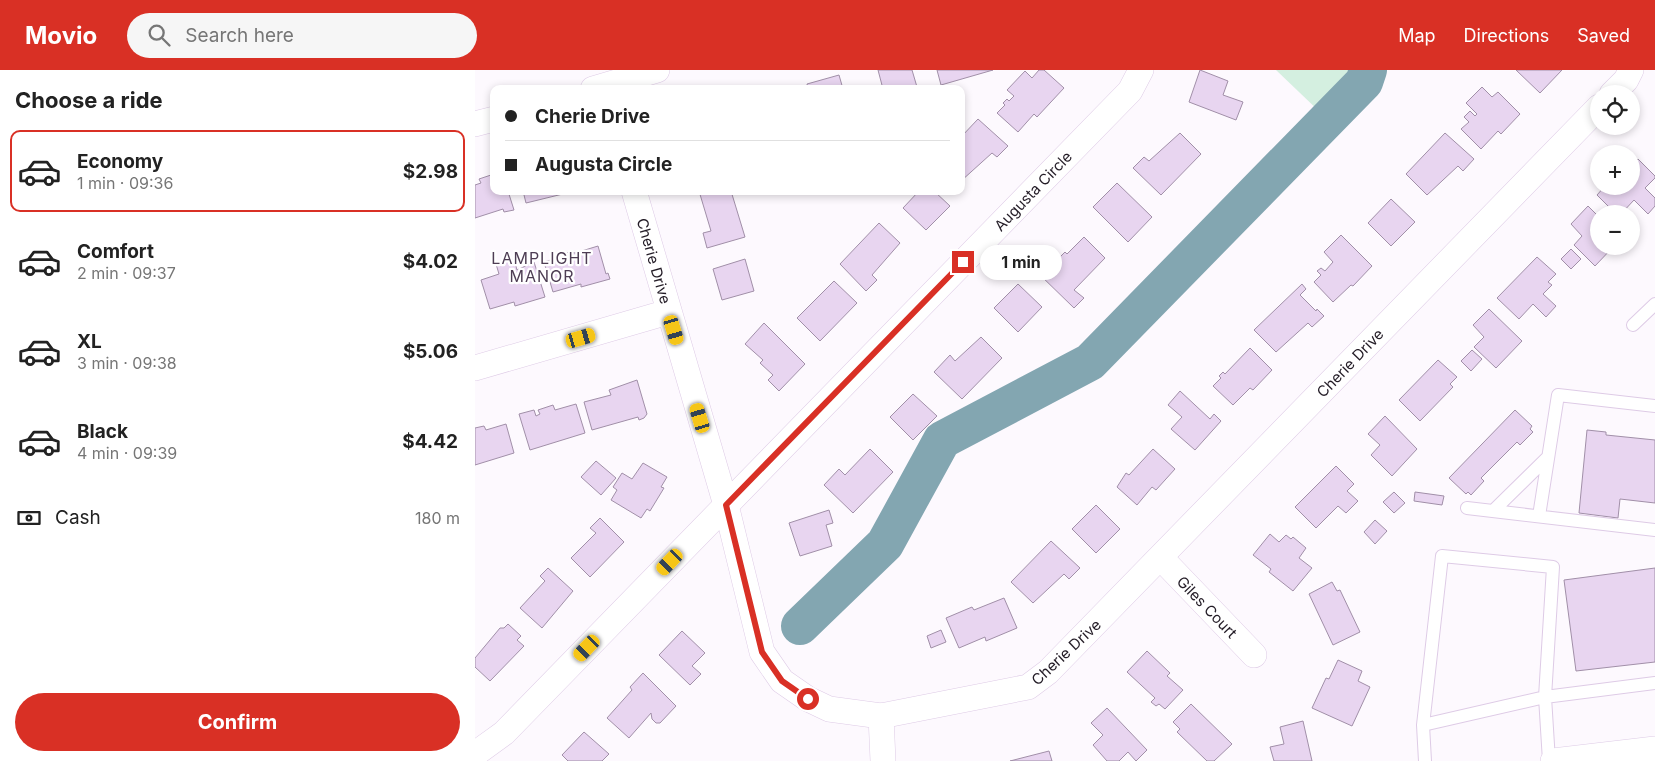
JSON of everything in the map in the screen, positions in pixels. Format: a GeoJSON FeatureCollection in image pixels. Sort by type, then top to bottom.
{"type":"FeatureCollection","features":[{"type":"Feature","properties":{"kind":"street"},"geometry":{"type":"LineString","coordinates":[[601,83],[657,70]]}},
{"type":"Feature","properties":{"kind":"street","name":"Augusta Circle"},"geometry":{"type":"LineString","coordinates":[[475,754],[504,733],[1130,91],[1141,70]]}},
{"type":"Feature","properties":{"kind":"street"},"geometry":{"type":"LineString","coordinates":[[1621,85],[1631,70]]}},
{"type":"Feature","properties":{"kind":"street","name":"Cherie Drive"},"geometry":{"type":"LineString","coordinates":[[635,195],[726,505],[762,652],[782,681],[808,699],[829,709],[881,716],[1028,687],[1049,672],[1590,116]]}},
{"type":"Feature","properties":{"kind":"street"},"geometry":{"type":"LineString","coordinates":[[475,124],[490,120]]}},
{"type":"Feature","properties":{"kind":"street"},"geometry":{"type":"LineString","coordinates":[[475,368],[669,312]]}},
{"type":"Feature","properties":{"kind":"street","name":"Giles Court"},"geometry":{"type":"LineString","coordinates":[[1161,558],[1254,655]]}},
{"type":"Feature","properties":{"kind":"street"},"geometry":{"type":"LineString","coordinates":[[881,716],[883,761]]}},
{"type":"Feature","properties":{"kind":"street"},"geometry":{"type":"LineString","coordinates":[[1553,761],[1655,750]]}},
{"type":"Feature","properties":{"kind":"lane"},"geometry":{"type":"LineString","coordinates":[[1633,325],[1655,304]]}},
{"type":"Feature","properties":{"kind":"lane"},"geometry":{"type":"LineString","coordinates":[[1539,516],[1558,395],[1655,406]]}},
{"type":"Feature","properties":{"kind":"lane"},"geometry":{"type":"LineString","coordinates":[[1493,511],[1547,458]]}},
{"type":"Feature","properties":{"kind":"lane"},"geometry":{"type":"LineString","coordinates":[[1467,508],[1655,530]]}},
{"type":"Feature","properties":{"kind":"lane"},"geometry":{"type":"LineString","coordinates":[[1425,761],[1423,725],[1442,556],[1553,567],[1545,697],[1549,761]]}},
{"type":"Feature","properties":{"kind":"lane"},"geometry":{"type":"LineString","coordinates":[[1423,725],[1545,697],[1655,683]]}},
{"type":"Feature","properties":{"kind":"green space"},"geometry":{"type":"Polygon","coordinates":[[[1276,70],[1352,70],[1322,114],[1276,70]]]}},
{"type":"Feature","properties":{"kind":"water"},"geometry":{"type":"Polygon","coordinates":[[[1367,70],[1387,70],[1381,85],[1364,82],[1367,70]]]}},
{"type":"Feature","properties":{"kind":"building"},"geometry":{"type":"Polygon","coordinates":[[[878,70],[912,70],[916,85],[882,85],[878,70]]]}},
{"type":"Feature","properties":{"kind":"building"},"geometry":{"type":"Polygon","coordinates":[[[937,70],[993,70],[941,85],[937,70]]]}},
{"type":"Feature","properties":{"kind":"building"},"geometry":{"type":"Polygon","coordinates":[[[1039,70],[1044,70],[1064,88],[1037,117],[1034,114],[1018,132],[997,113],[1005,105],[1003,103],[1007,99],[1009,101],[1014,96],[1007,90],[1025,71],[1032,78],[1039,70]]]}},
{"type":"Feature","properties":{"kind":"building"},"geometry":{"type":"Polygon","coordinates":[[[1200,70],[1228,81],[1223,95],[1243,102],[1236,120],[1189,102],[1200,70]]]}},
{"type":"Feature","properties":{"kind":"building"},"geometry":{"type":"Polygon","coordinates":[[[1516,70],[1562,70],[1540,93],[1516,70]]]}},
{"type":"Feature","properties":{"kind":"building"},"geometry":{"type":"Polygon","coordinates":[[[839,75],[842,85],[807,85],[839,75]]]}},
{"type":"Feature","properties":{"kind":"building"},"geometry":{"type":"Polygon","coordinates":[[[1482,87],[1492,97],[1498,92],[1520,114],[1501,134],[1498,131],[1481,149],[1461,129],[1469,122],[1464,117],[1470,111],[1475,116],[1477,114],[1466,103],[1482,87]]]}},
{"type":"Feature","properties":{"kind":"building"},"geometry":{"type":"Polygon","coordinates":[[[978,119],[1008,146],[997,157],[992,153],[965,177],[965,133],[978,119]]]}},
{"type":"Feature","properties":{"kind":"building"},"geometry":{"type":"Polygon","coordinates":[[[1180,133],[1201,154],[1161,195],[1133,168],[1144,157],[1149,161],[1180,133]]]}},
{"type":"Feature","properties":{"kind":"building"},"geometry":{"type":"Polygon","coordinates":[[[1445,133],[1474,159],[1463,171],[1458,166],[1427,195],[1406,174],[1445,133]]]}},
{"type":"Feature","properties":{"kind":"building"},"geometry":{"type":"Polygon","coordinates":[[[1640,161],[1655,176],[1645,188],[1655,198],[1655,206],[1648,214],[1634,200],[1629,205],[1607,205],[1597,195],[1640,195],[1640,161]]]}},
{"type":"Feature","properties":{"kind":"building"},"geometry":{"type":"Polygon","coordinates":[[[490,175],[490,195],[509,195],[514,210],[504,212],[503,209],[475,218],[475,185],[481,183],[479,179],[490,175]]]}},
{"type":"Feature","properties":{"kind":"building"},"geometry":{"type":"Polygon","coordinates":[[[1117,183],[1152,217],[1128,242],[1093,207],[1117,183]]]}},
{"type":"Feature","properties":{"kind":"building"},"geometry":{"type":"Polygon","coordinates":[[[524,195],[559,195],[526,203],[524,195]]]}},
{"type":"Feature","properties":{"kind":"building"},"geometry":{"type":"Polygon","coordinates":[[[700,195],[732,195],[745,237],[707,248],[703,233],[711,231],[700,195]]]}},
{"type":"Feature","properties":{"kind":"building"},"geometry":{"type":"Polygon","coordinates":[[[915,195],[938,195],[950,206],[926,230],[903,208],[915,195]]]}},
{"type":"Feature","properties":{"kind":"building"},"geometry":{"type":"Polygon","coordinates":[[[1391,199],[1415,222],[1391,246],[1368,223],[1391,199]]]}},
{"type":"Feature","properties":{"kind":"building"},"geometry":{"type":"Polygon","coordinates":[[[1588,206],[1590,208],[1590,255],[1605,255],[1595,266],[1574,245],[1582,236],[1571,224],[1588,206]]]}},
{"type":"Feature","properties":{"kind":"building"},"geometry":{"type":"Polygon","coordinates":[[[879,223],[900,243],[872,275],[877,280],[866,291],[840,264],[879,223]]]}},
{"type":"Feature","properties":{"kind":"building"},"geometry":{"type":"Polygon","coordinates":[[[1341,235],[1372,266],[1353,286],[1351,285],[1333,302],[1314,282],[1321,275],[1317,271],[1321,268],[1325,271],[1333,262],[1324,252],[1341,235]]]}},
{"type":"Feature","properties":{"kind":"building"},"geometry":{"type":"Polygon","coordinates":[[[1084,237],[1105,258],[1074,290],[1084,298],[1074,308],[1037,272],[1048,261],[1052,265],[1065,252],[1067,254],[1084,237]]]}},
{"type":"Feature","properties":{"kind":"building"},"geometry":{"type":"Polygon","coordinates":[[[598,246],[606,274],[608,273],[610,279],[581,287],[581,284],[553,292],[544,262],[564,256],[568,252],[575,253],[598,246]]]}},
{"type":"Feature","properties":{"kind":"building"},"geometry":{"type":"Polygon","coordinates":[[[1571,249],[1581,259],[1571,269],[1561,259],[1571,249]]]}},
{"type":"Feature","properties":{"kind":"building"},"geometry":{"type":"Polygon","coordinates":[[[1537,257],[1556,274],[1548,282],[1552,285],[1543,294],[1556,306],[1546,317],[1533,304],[1519,319],[1497,298],[1537,257]]]}},
{"type":"Feature","properties":{"kind":"building"},"geometry":{"type":"Polygon","coordinates":[[[514,259],[517,270],[534,262],[545,297],[515,306],[514,302],[490,309],[481,280],[499,274],[496,264],[514,259]]]}},
{"type":"Feature","properties":{"kind":"building"},"geometry":{"type":"Polygon","coordinates":[[[745,259],[754,291],[722,300],[713,269],[745,259]]]}},
{"type":"Feature","properties":{"kind":"building"},"geometry":{"type":"Polygon","coordinates":[[[834,281],[857,303],[820,341],[797,318],[834,281]]]}},
{"type":"Feature","properties":{"kind":"building"},"geometry":{"type":"Polygon","coordinates":[[[1018,284],[1042,307],[1018,332],[994,308],[1018,284]]]}},
{"type":"Feature","properties":{"kind":"building"},"geometry":{"type":"Polygon","coordinates":[[[1302,284],[1306,289],[1300,295],[1316,311],[1317,309],[1324,316],[1312,327],[1308,323],[1276,352],[1254,330],[1302,284]]]}},
{"type":"Feature","properties":{"kind":"building"},"geometry":{"type":"Polygon","coordinates":[[[1489,309],[1522,341],[1496,368],[1474,347],[1484,337],[1473,325],[1489,309]]]}},
{"type":"Feature","properties":{"kind":"building"},"geometry":{"type":"Polygon","coordinates":[[[764,323],[805,364],[779,391],[768,380],[773,375],[760,363],[763,360],[745,344],[764,323]]]}},
{"type":"Feature","properties":{"kind":"building"},"geometry":{"type":"Polygon","coordinates":[[[981,337],[1002,358],[962,399],[934,372],[950,355],[955,361],[981,337]]]}},
{"type":"Feature","properties":{"kind":"building"},"geometry":{"type":"Polygon","coordinates":[[[1250,348],[1272,370],[1253,390],[1250,388],[1233,405],[1213,386],[1221,378],[1219,376],[1223,372],[1225,374],[1250,348]]]}},
{"type":"Feature","properties":{"kind":"building"},"geometry":{"type":"Polygon","coordinates":[[[1472,350],[1482,359],[1471,371],[1461,361],[1472,350]]]}},
{"type":"Feature","properties":{"kind":"building"},"geometry":{"type":"Polygon","coordinates":[[[1438,360],[1457,377],[1450,384],[1453,387],[1420,421],[1399,400],[1438,360]]]}},
{"type":"Feature","properties":{"kind":"building"},"geometry":{"type":"Polygon","coordinates":[[[637,380],[647,414],[644,418],[639,420],[638,417],[592,430],[584,402],[611,395],[609,390],[637,380]]]}},
{"type":"Feature","properties":{"kind":"building"},"geometry":{"type":"Polygon","coordinates":[[[1180,391],[1210,419],[1214,414],[1221,421],[1195,450],[1171,429],[1182,417],[1168,405],[1180,391]]]}},
{"type":"Feature","properties":{"kind":"building"},"geometry":{"type":"Polygon","coordinates":[[[913,394],[937,416],[913,440],[890,417],[913,394]]]}},
{"type":"Feature","properties":{"kind":"building"},"geometry":{"type":"Polygon","coordinates":[[[576,404],[585,433],[530,450],[519,414],[534,410],[536,416],[540,414],[538,410],[553,405],[555,410],[576,404]]]}},
{"type":"Feature","properties":{"kind":"building"},"geometry":{"type":"Polygon","coordinates":[[[1515,410],[1532,426],[1530,429],[1533,432],[1520,445],[1517,442],[1481,478],[1484,481],[1471,495],[1468,492],[1466,494],[1449,478],[1515,410]]]}},
{"type":"Feature","properties":{"kind":"building"},"geometry":{"type":"Polygon","coordinates":[[[1385,416],[1417,449],[1392,476],[1371,455],[1380,445],[1368,434],[1385,416]]]}},
{"type":"Feature","properties":{"kind":"building"},"geometry":{"type":"Polygon","coordinates":[[[506,424],[514,453],[475,465],[475,428],[484,426],[486,430],[506,424]]]}},
{"type":"Feature","properties":{"kind":"building"},"geometry":{"type":"Polygon","coordinates":[[[1587,430],[1606,432],[1606,435],[1655,440],[1655,503],[1620,499],[1618,518],[1579,513],[1587,430]]]}},
{"type":"Feature","properties":{"kind":"building"},"geometry":{"type":"Polygon","coordinates":[[[870,449],[893,472],[853,513],[824,485],[839,469],[845,475],[870,449]]]}},
{"type":"Feature","properties":{"kind":"building"},"geometry":{"type":"Polygon","coordinates":[[[1153,449],[1175,469],[1156,490],[1152,487],[1137,505],[1117,487],[1126,473],[1129,475],[1153,449]]]}},
{"type":"Feature","properties":{"kind":"building"},"geometry":{"type":"Polygon","coordinates":[[[596,461],[616,478],[601,495],[581,477],[596,461]]]}},
{"type":"Feature","properties":{"kind":"building"},"geometry":{"type":"Polygon","coordinates":[[[643,463],[667,477],[661,487],[664,488],[650,511],[647,509],[641,518],[611,500],[617,490],[613,487],[622,473],[632,479],[643,463]]]}},
{"type":"Feature","properties":{"kind":"building"},"geometry":{"type":"Polygon","coordinates":[[[1336,466],[1354,484],[1347,491],[1358,501],[1346,513],[1338,506],[1316,528],[1295,507],[1336,466]]]}},
{"type":"Feature","properties":{"kind":"building"},"geometry":{"type":"Polygon","coordinates":[[[1394,492],[1405,503],[1394,513],[1383,502],[1394,492]]]}},
{"type":"Feature","properties":{"kind":"building"},"geometry":{"type":"Polygon","coordinates":[[[1415,492],[1444,496],[1442,505],[1414,501],[1415,492]]]}},
{"type":"Feature","properties":{"kind":"building"},"geometry":{"type":"Polygon","coordinates":[[[1096,505],[1120,529],[1096,553],[1072,529],[1096,505]]]}},
{"type":"Feature","properties":{"kind":"building"},"geometry":{"type":"Polygon","coordinates":[[[829,510],[833,523],[826,525],[832,546],[800,556],[789,523],[829,510]]]}},
{"type":"Feature","properties":{"kind":"building"},"geometry":{"type":"Polygon","coordinates":[[[600,518],[624,542],[590,577],[571,558],[596,533],[590,528],[600,518]]]}},
{"type":"Feature","properties":{"kind":"building"},"geometry":{"type":"Polygon","coordinates":[[[1375,520],[1387,531],[1375,544],[1364,532],[1375,520]]]}},
{"type":"Feature","properties":{"kind":"building"},"geometry":{"type":"Polygon","coordinates":[[[1270,534],[1279,542],[1286,535],[1291,539],[1293,537],[1306,548],[1299,558],[1312,568],[1293,591],[1269,572],[1271,569],[1253,555],[1270,534]]]}},
{"type":"Feature","properties":{"kind":"building"},"geometry":{"type":"Polygon","coordinates":[[[1051,541],[1080,568],[1069,579],[1064,574],[1033,603],[1011,582],[1051,541]]]}},
{"type":"Feature","properties":{"kind":"building"},"geometry":{"type":"Polygon","coordinates":[[[548,568],[573,591],[542,628],[520,608],[545,581],[540,576],[548,568]]]}},
{"type":"Feature","properties":{"kind":"building"},"geometry":{"type":"Polygon","coordinates":[[[1655,568],[1655,662],[1576,671],[1564,580],[1655,568]]]}},
{"type":"Feature","properties":{"kind":"building"},"geometry":{"type":"Polygon","coordinates":[[[1332,582],[1337,591],[1340,590],[1360,632],[1333,645],[1309,594],[1332,582]]]}},
{"type":"Feature","properties":{"kind":"building"},"geometry":{"type":"Polygon","coordinates":[[[1004,598],[1017,628],[986,641],[985,637],[959,648],[946,618],[972,607],[974,610],[1004,598]]]}},
{"type":"Feature","properties":{"kind":"building"},"geometry":{"type":"Polygon","coordinates":[[[508,624],[521,636],[517,640],[524,646],[490,681],[475,667],[475,658],[500,628],[504,628],[508,624]]]}},
{"type":"Feature","properties":{"kind":"building"},"geometry":{"type":"Polygon","coordinates":[[[941,630],[946,642],[931,648],[927,636],[941,630]]]}},
{"type":"Feature","properties":{"kind":"building"},"geometry":{"type":"Polygon","coordinates":[[[682,631],[705,653],[692,666],[701,674],[690,685],[659,655],[682,631]]]}},
{"type":"Feature","properties":{"kind":"building"},"geometry":{"type":"Polygon","coordinates":[[[1147,651],[1170,673],[1167,676],[1183,690],[1165,709],[1159,704],[1156,706],[1151,702],[1155,698],[1127,672],[1147,651]]]}},
{"type":"Feature","properties":{"kind":"building"},"geometry":{"type":"Polygon","coordinates":[[[1338,660],[1362,671],[1358,681],[1370,687],[1352,726],[1312,708],[1326,678],[1329,679],[1338,660]]]}},
{"type":"Feature","properties":{"kind":"building"},"geometry":{"type":"Polygon","coordinates":[[[643,673],[676,706],[660,723],[656,723],[652,719],[651,713],[629,738],[607,718],[632,690],[630,687],[643,673]]]}},
{"type":"Feature","properties":{"kind":"building"},"geometry":{"type":"Polygon","coordinates":[[[1191,704],[1232,744],[1214,761],[1207,761],[1177,732],[1180,729],[1173,722],[1191,704]]]}},
{"type":"Feature","properties":{"kind":"building"},"geometry":{"type":"Polygon","coordinates":[[[1107,708],[1147,750],[1136,761],[1128,752],[1119,761],[1107,761],[1093,745],[1103,735],[1091,723],[1107,708]]]}},
{"type":"Feature","properties":{"kind":"building"},"geometry":{"type":"Polygon","coordinates":[[[1303,721],[1312,761],[1274,761],[1270,747],[1284,744],[1280,727],[1303,721]]]}},
{"type":"Feature","properties":{"kind":"building"},"geometry":{"type":"Polygon","coordinates":[[[584,732],[609,754],[602,761],[568,761],[562,755],[584,732]]]}},
{"type":"Feature","properties":{"kind":"building"},"geometry":{"type":"Polygon","coordinates":[[[1049,751],[1052,761],[1010,761],[1049,751]]]}},
{"type":"Feature","properties":{"kind":"waterway"},"geometry":{"type":"LineString","coordinates":[[800,626],[885,544],[942,440],[1090,362],[1364,82],[1368,70]]}},
{"type":"Feature","properties":{"kind":"district","name":"LAMPLIGHT MANOR"},"geometry":{"type":"Point","coordinates":[542,267]}},
{"type":"Feature","properties":{"kind":"route"},"geometry":{"type":"LineString","coordinates":[[808,699],[782,681],[762,652],[726,505],[963,262]]}}]}
